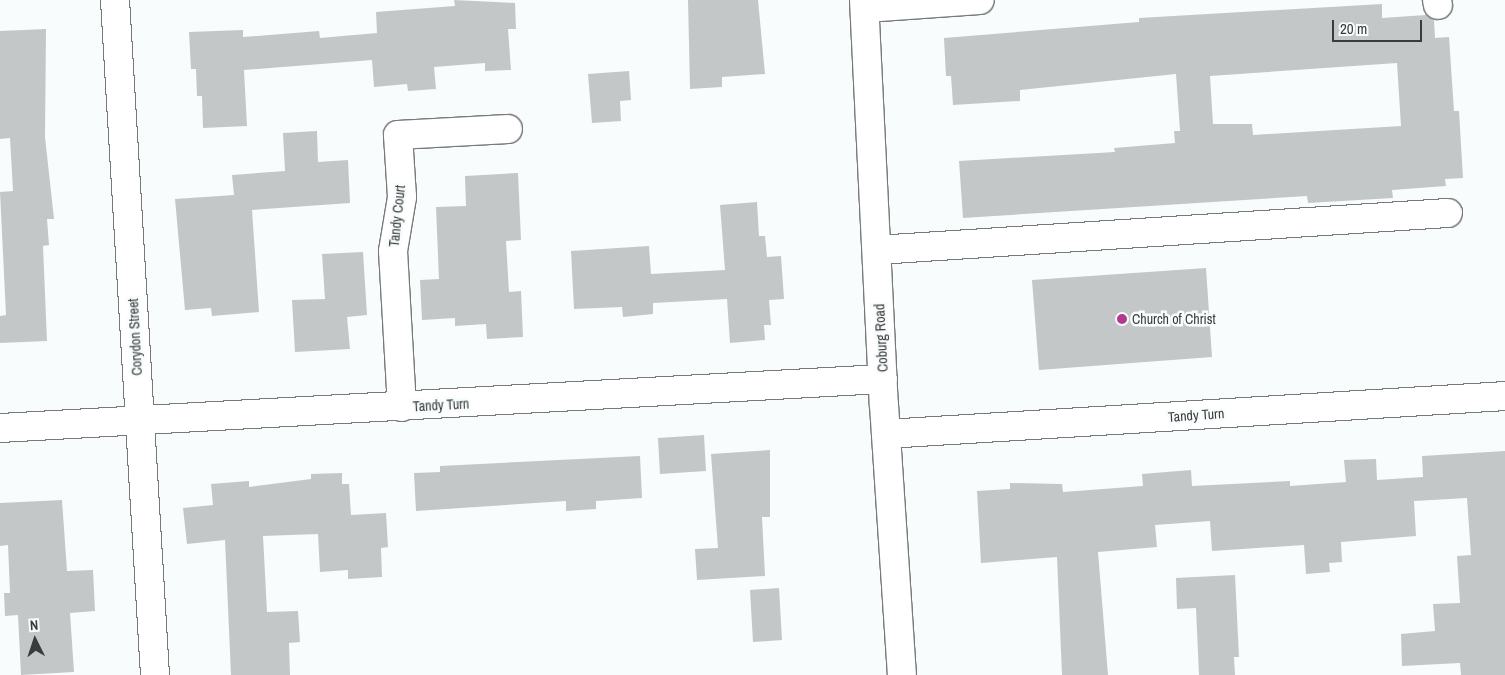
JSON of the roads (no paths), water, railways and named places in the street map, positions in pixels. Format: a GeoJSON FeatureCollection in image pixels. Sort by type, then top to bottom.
{"type":"FeatureCollection","features":[{"type":"Feature","properties":{"kind":"street","name":"Corydon Street"},"geometry":{"type":"LineString","coordinates":[[116,0],[155,675]]}},
{"type":"Feature","properties":{"kind":"street"},"geometry":{"type":"LineString","coordinates":[[865,4],[980,0]]}},
{"type":"Feature","properties":{"kind":"street","name":"Coburg Road"},"geometry":{"type":"LineString","coordinates":[[865,4],[886,434],[902,675]]}},
{"type":"Feature","properties":{"kind":"street","name":"Tandy Court"},"geometry":{"type":"LineString","coordinates":[[402,407],[392,251],[402,197],[398,135],[508,129]]}},
{"type":"Feature","properties":{"kind":"street"},"geometry":{"type":"LineString","coordinates":[[877,250],[1448,214]]}},
{"type":"Feature","properties":{"kind":"street","name":"Tandy Turn"},"geometry":{"type":"LineString","coordinates":[[0,428],[883,379]]}},
{"type":"Feature","properties":{"kind":"street","name":"Tandy Turn"},"geometry":{"type":"LineString","coordinates":[[886,434],[1505,396]]}},
{"type":"Feature","properties":{"kind":"place","name":"Church of Christ"},"geometry":{"type":"Point","coordinates":[1122,319]}}]}
